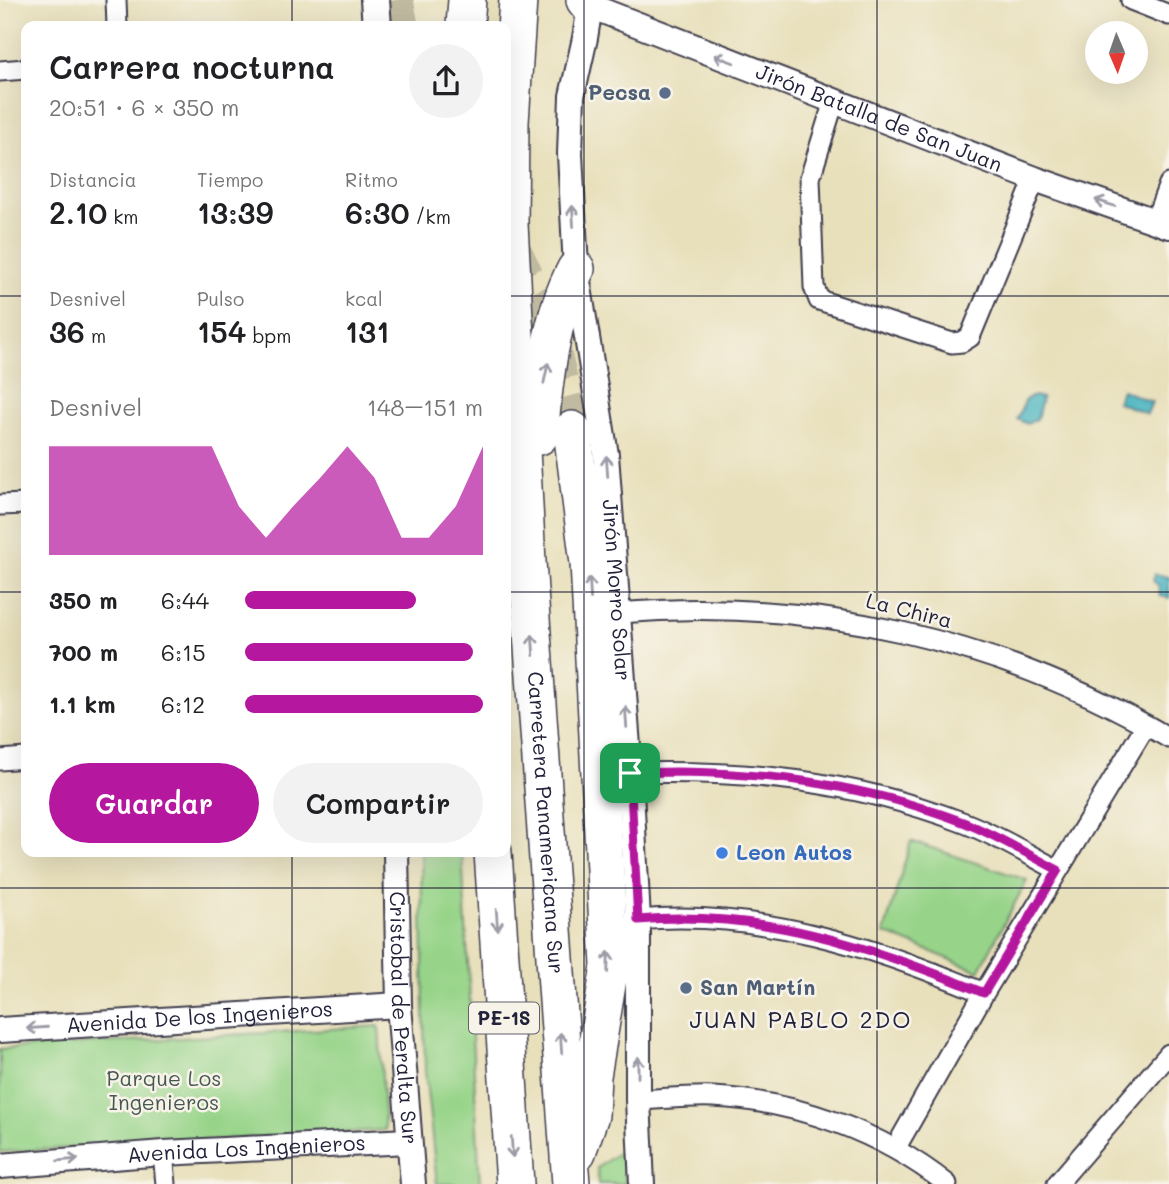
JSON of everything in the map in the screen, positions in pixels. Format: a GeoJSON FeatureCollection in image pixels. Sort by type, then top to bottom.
{"type":"FeatureCollection","features":[{"type":"Feature","properties":{"kind":"highway"},"geometry":{"type":"LineString","coordinates":[[465,21],[467,0]]}},
{"type":"Feature","properties":{"kind":"highway","name":"Carretera Panamericana Sur"},"geometry":{"type":"LineString","coordinates":[[511,107],[518,0]]}},
{"type":"Feature","properties":{"kind":"highway","name":"Carretera Panamericana Sur"},"geometry":{"type":"LineString","coordinates":[[511,262],[527,562],[570,1178]]}},
{"type":"Feature","properties":{"kind":"highway"},"geometry":{"type":"LineString","coordinates":[[527,562],[543,385],[563,292],[576,269]]}},
{"type":"Feature","properties":{"kind":"highway"},"geometry":{"type":"LineString","coordinates":[[570,1178],[590,1115],[592,1076],[610,966],[589,563],[572,430]]}},
{"type":"Feature","properties":{"kind":"highway","name":"PE-1S"},"geometry":{"type":"LineString","coordinates":[[493,857],[514,1184]]}},
{"type":"Feature","properties":{"kind":"main road"},"geometry":{"type":"LineString","coordinates":[[375,0],[377,21]]}},
{"type":"Feature","properties":{"kind":"street"},"geometry":{"type":"LineString","coordinates":[[116,0],[117,21]]}},
{"type":"Feature","properties":{"kind":"street"},"geometry":{"type":"LineString","coordinates":[[1131,0],[1169,15]]}},
{"type":"Feature","properties":{"kind":"street","name":"Jirón Batalla de San Juan"},"geometry":{"type":"LineString","coordinates":[[589,2],[834,102],[1162,224]]}},
{"type":"Feature","properties":{"kind":"street","name":"Jirón Morro Solar"},"geometry":{"type":"LineString","coordinates":[[589,2],[585,38],[572,96],[570,134],[576,269],[606,455],[630,773],[638,920],[638,1100],[642,1184]]}},
{"type":"Feature","properties":{"kind":"street"},"geometry":{"type":"LineString","coordinates":[[0,71],[21,69]]}},
{"type":"Feature","properties":{"kind":"street"},"geometry":{"type":"LineString","coordinates":[[834,102],[810,178],[813,275],[819,300],[952,343],[962,342],[970,337],[1035,179]]}},
{"type":"Feature","properties":{"kind":"street"},"geometry":{"type":"LineString","coordinates":[[1162,224],[1169,184]]}},
{"type":"Feature","properties":{"kind":"street"},"geometry":{"type":"LineString","coordinates":[[0,505],[21,503]]}},
{"type":"Feature","properties":{"kind":"street","name":"La Chira"},"geometry":{"type":"LineString","coordinates":[[618,613],[652,610],[758,610],[851,620],[939,640],[1006,662],[1080,692],[1169,738]]}},
{"type":"Feature","properties":{"kind":"street"},"geometry":{"type":"LineString","coordinates":[[895,1149],[984,993],[1146,725]]}},
{"type":"Feature","properties":{"kind":"street"},"geometry":{"type":"LineString","coordinates":[[0,760],[21,758]]}},
{"type":"Feature","properties":{"kind":"street"},"geometry":{"type":"LineString","coordinates":[[630,773],[734,772],[804,779],[904,802],[965,823],[1058,870]]}},
{"type":"Feature","properties":{"kind":"street","name":"Cristobal de Peralta Sur"},"geometry":{"type":"LineString","coordinates":[[396,857],[399,1006],[413,1184]]}},
{"type":"Feature","properties":{"kind":"street"},"geometry":{"type":"LineString","coordinates":[[638,920],[688,918],[738,922],[822,935],[908,961],[984,993]]}},
{"type":"Feature","properties":{"kind":"street","name":"Avenida De los Ingenieros"},"geometry":{"type":"LineString","coordinates":[[0,1030],[399,1006]]}},
{"type":"Feature","properties":{"kind":"street"},"geometry":{"type":"LineString","coordinates":[[1057,1184],[1169,1054]]}},
{"type":"Feature","properties":{"kind":"street"},"geometry":{"type":"LineString","coordinates":[[638,1100],[712,1097],[761,1102],[799,1111],[846,1126],[895,1149],[947,1184]]}},
{"type":"Feature","properties":{"kind":"street","name":"Avenida Los Ingenieros"},"geometry":{"type":"LineString","coordinates":[[0,1166],[163,1153],[409,1141]]}},
{"type":"Feature","properties":{"kind":"street"},"geometry":{"type":"LineString","coordinates":[[163,1153],[166,1184]]}},
{"type":"Feature","properties":{"kind":"green space"},"geometry":{"type":"Polygon","coordinates":[[[911,841],[1027,880],[979,971],[884,933],[911,841]]]}},
{"type":"Feature","properties":{"kind":"green space"},"geometry":{"type":"Polygon","coordinates":[[[421,857],[462,857],[480,1184],[437,1184],[425,1071],[421,857]]]}},
{"type":"Feature","properties":{"kind":"green space","name":"Parque Los Ingenieros"},"geometry":{"type":"Polygon","coordinates":[[[379,1026],[385,1130],[0,1152],[0,1049],[379,1026]]]}},
{"type":"Feature","properties":{"kind":"green space"},"geometry":{"type":"Polygon","coordinates":[[[622,1150],[625,1184],[598,1184],[597,1168],[622,1150]]]}},
{"type":"Feature","properties":{"kind":"water"},"geometry":{"type":"Polygon","coordinates":[[[1122,390],[1152,402],[1147,414],[1117,402],[1122,390]]]}},
{"type":"Feature","properties":{"kind":"water"},"geometry":{"type":"Polygon","coordinates":[[[1034,396],[1042,398],[1037,419],[1027,424],[1017,419],[1026,399],[1034,396]]]}},
{"type":"Feature","properties":{"kind":"water"},"geometry":{"type":"Polygon","coordinates":[[[1155,574],[1169,577],[1169,598],[1160,596],[1158,585],[1153,581],[1155,574]]]}},
{"type":"Feature","properties":{"kind":"tunnel"},"geometry":{"type":"LineString","coordinates":[[395,0],[399,21]]}},
{"type":"Feature","properties":{"kind":"tunnel"},"geometry":{"type":"LineString","coordinates":[[511,247],[542,310],[572,430]]}},
{"type":"Feature","properties":{"kind":"place","name":"Pecsa"},"geometry":{"type":"Point","coordinates":[665,93]}},
{"type":"Feature","properties":{"kind":"place","name":"Leon Autos"},"geometry":{"type":"Point","coordinates":[722,853]}},
{"type":"Feature","properties":{"kind":"place","name":"San Martín"},"geometry":{"type":"Point","coordinates":[686,988]}},
{"type":"Feature","properties":{"kind":"district","name":"JUAN PABLO 2DO"},"geometry":{"type":"Point","coordinates":[801,1020]}},
{"type":"Feature","properties":{"kind":"route"},"geometry":{"type":"LineString","coordinates":[[734,772],[804,779],[904,802],[965,823],[1058,870],[984,993],[908,961],[822,935],[738,922],[675,917],[638,920],[630,773],[734,772]]}}]}
